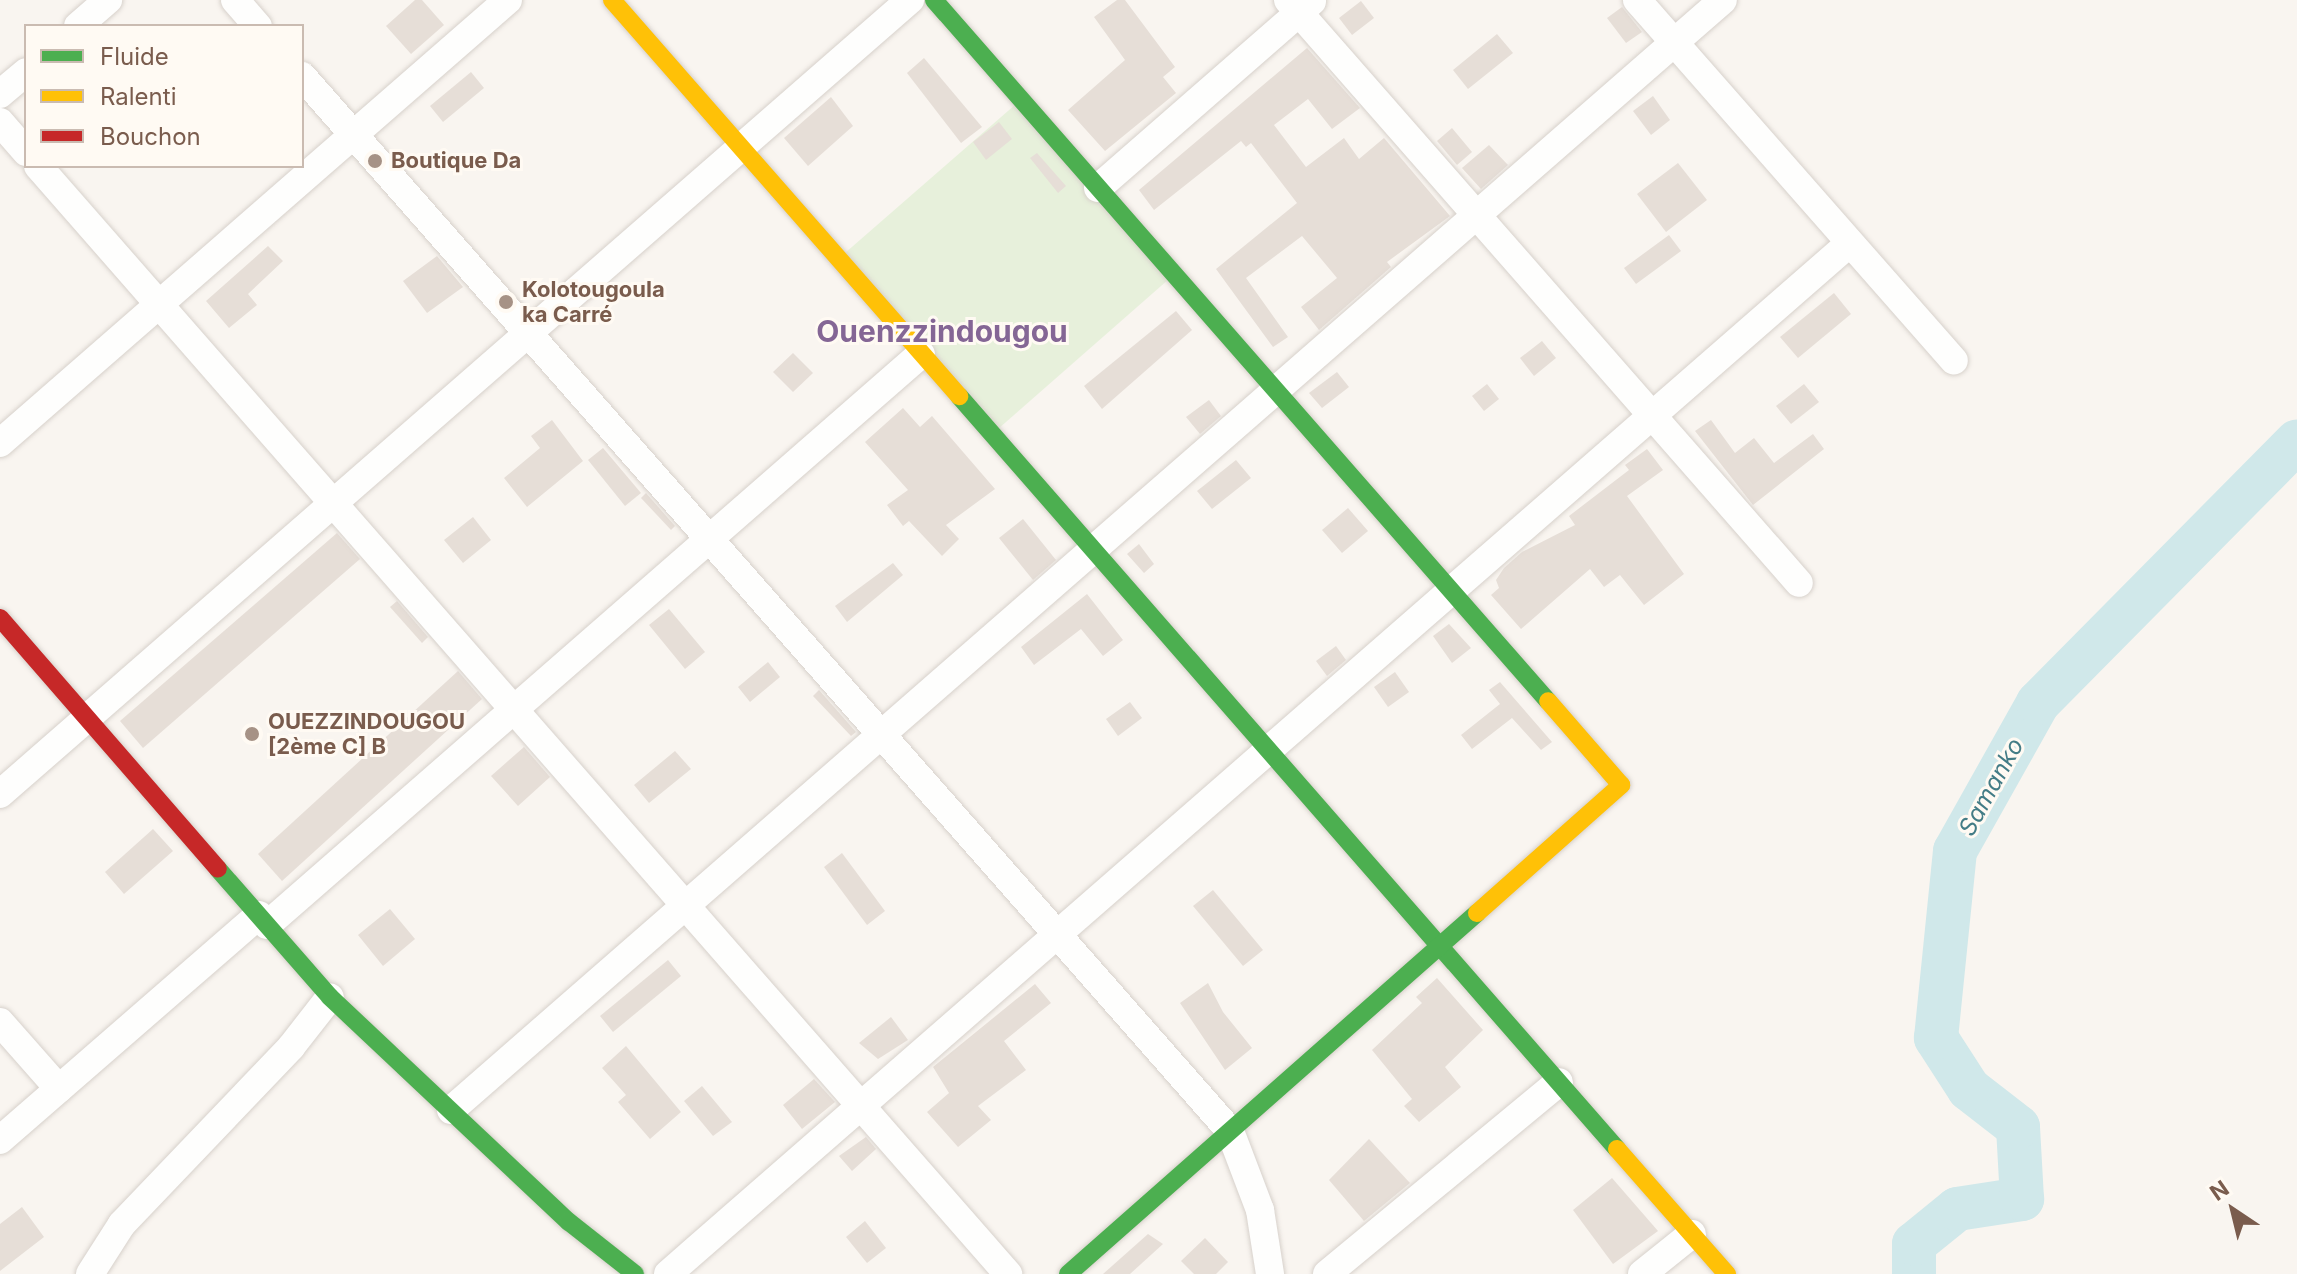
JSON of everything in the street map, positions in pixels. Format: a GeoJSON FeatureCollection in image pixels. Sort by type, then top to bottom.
{"type":"FeatureCollection","features":[{"type":"Feature","properties":{"kind":"street"},"geometry":{"type":"LineString","coordinates":[[80,24],[108,0]]}},
{"type":"Feature","properties":{"kind":"street"},"geometry":{"type":"LineString","coordinates":[[235,0],[256,24]]}},
{"type":"Feature","properties":{"kind":"street"},"geometry":{"type":"LineString","coordinates":[[0,443],[508,0]]}},
{"type":"Feature","properties":{"kind":"street"},"geometry":{"type":"LineString","coordinates":[[612,0],[1727,1274]]}},
{"type":"Feature","properties":{"kind":"street"},"geometry":{"type":"LineString","coordinates":[[0,794],[910,0]]}},
{"type":"Feature","properties":{"kind":"street"},"geometry":{"type":"LineString","coordinates":[[934,0],[1621,785],[1068,1274]]}},
{"type":"Feature","properties":{"kind":"street"},"geometry":{"type":"LineString","coordinates":[[1637,0],[1954,361]]}},
{"type":"Feature","properties":{"kind":"street"},"geometry":{"type":"LineString","coordinates":[[451,1110],[1723,0]]}},
{"type":"Feature","properties":{"kind":"street"},"geometry":{"type":"LineString","coordinates":[[1098,188],[1300,4],[1477,215],[1799,583]]}},
{"type":"Feature","properties":{"kind":"street"},"geometry":{"type":"LineString","coordinates":[[0,94],[24,74]]}},
{"type":"Feature","properties":{"kind":"street"},"geometry":{"type":"LineString","coordinates":[[304,78],[1230,1131],[1260,1210],[1270,1274]]}},
{"type":"Feature","properties":{"kind":"street"},"geometry":{"type":"LineString","coordinates":[[0,122],[24,150]]}},
{"type":"Feature","properties":{"kind":"street"},"geometry":{"type":"LineString","coordinates":[[40,168],[1008,1274]]}},
{"type":"Feature","properties":{"kind":"street"},"geometry":{"type":"LineString","coordinates":[[668,1274],[1850,243]]}},
{"type":"Feature","properties":{"kind":"street"},"geometry":{"type":"LineString","coordinates":[[0,1140],[514,709],[921,354]]}},
{"type":"Feature","properties":{"kind":"street"},"geometry":{"type":"LineString","coordinates":[[0,618],[330,997],[621,1269]]}},
{"type":"Feature","properties":{"kind":"street"},"geometry":{"type":"LineString","coordinates":[[90,1274],[122,1224],[291,1047],[330,997]]}},
{"type":"Feature","properties":{"kind":"street"},"geometry":{"type":"LineString","coordinates":[[0,1022],[59,1089]]}},
{"type":"Feature","properties":{"kind":"street"},"geometry":{"type":"LineString","coordinates":[[1327,1274],[1559,1082]]}},
{"type":"Feature","properties":{"kind":"street"},"geometry":{"type":"LineString","coordinates":[[1642,1274],[1692,1234]]}},
{"type":"Feature","properties":{"kind":"green space"},"geometry":{"type":"Polygon","coordinates":[[[1016,104],[1169,279],[998,429],[845,253],[1016,104]]]}},
{"type":"Feature","properties":{"kind":"building"},"geometry":{"type":"Polygon","coordinates":[[[415,0],[422,0],[444,25],[411,54],[386,26],[415,0]]]}},
{"type":"Feature","properties":{"kind":"building"},"geometry":{"type":"Polygon","coordinates":[[[1117,0],[1125,0],[1175,67],[1163,77],[1176,93],[1105,151],[1068,110],[1125,60],[1094,17],[1117,0]]]}},
{"type":"Feature","properties":{"kind":"building"},"geometry":{"type":"Polygon","coordinates":[[[1361,1],[1374,18],[1352,35],[1339,18],[1361,1]]]}},
{"type":"Feature","properties":{"kind":"building"},"geometry":{"type":"Polygon","coordinates":[[[1622,7],[1642,32],[1626,43],[1607,18],[1622,7]]]}},
{"type":"Feature","properties":{"kind":"building"},"geometry":{"type":"Polygon","coordinates":[[[1497,34],[1513,53],[1468,89],[1453,70],[1497,34]]]}},
{"type":"Feature","properties":{"kind":"building"},"geometry":{"type":"Polygon","coordinates":[[[1307,48],[1360,108],[1332,129],[1308,99],[1274,125],[1306,167],[1344,138],[1359,159],[1384,138],[1450,216],[1387,262],[1391,267],[1319,330],[1301,307],[1337,278],[1302,236],[1246,278],[1288,337],[1273,347],[1216,269],[1297,203],[1251,143],[1246,147],[1241,141],[1154,210],[1139,190],[1307,48]]]}},
{"type":"Feature","properties":{"kind":"building"},"geometry":{"type":"Polygon","coordinates":[[[924,58],[982,127],[961,143],[907,73],[924,58]]]}},
{"type":"Feature","properties":{"kind":"building"},"geometry":{"type":"Polygon","coordinates":[[[471,72],[484,88],[443,122],[430,106],[471,72]]]}},
{"type":"Feature","properties":{"kind":"building"},"geometry":{"type":"Polygon","coordinates":[[[1653,96],[1670,120],[1651,135],[1633,111],[1653,96]]]}},
{"type":"Feature","properties":{"kind":"building"},"geometry":{"type":"Polygon","coordinates":[[[831,97],[853,126],[808,166],[784,138],[831,97]]]}},
{"type":"Feature","properties":{"kind":"building"},"geometry":{"type":"Polygon","coordinates":[[[999,122],[1012,139],[986,160],[973,142],[999,122]]]}},
{"type":"Feature","properties":{"kind":"building"},"geometry":{"type":"Polygon","coordinates":[[[1452,128],[1472,152],[1457,165],[1437,141],[1452,128]]]}},
{"type":"Feature","properties":{"kind":"building"},"geometry":{"type":"Polygon","coordinates":[[[1489,145],[1508,165],[1481,189],[1462,168],[1489,145]]]}},
{"type":"Feature","properties":{"kind":"building"},"geometry":{"type":"Polygon","coordinates":[[[1037,153],[1066,186],[1058,193],[1030,158],[1037,153]]]}},
{"type":"Feature","properties":{"kind":"building"},"geometry":{"type":"Polygon","coordinates":[[[1678,163],[1707,200],[1666,232],[1637,194],[1678,163]]]}},
{"type":"Feature","properties":{"kind":"building"},"geometry":{"type":"Polygon","coordinates":[[[1669,235],[1681,251],[1636,284],[1624,268],[1669,235]]]}},
{"type":"Feature","properties":{"kind":"building"},"geometry":{"type":"Polygon","coordinates":[[[268,246],[283,261],[248,294],[257,305],[229,328],[206,301],[268,246]]]}},
{"type":"Feature","properties":{"kind":"building"},"geometry":{"type":"Polygon","coordinates":[[[437,256],[463,287],[427,313],[403,281],[437,256]]]}},
{"type":"Feature","properties":{"kind":"building"},"geometry":{"type":"Polygon","coordinates":[[[1834,293],[1851,314],[1798,358],[1780,337],[1834,293]]]}},
{"type":"Feature","properties":{"kind":"building"},"geometry":{"type":"Polygon","coordinates":[[[1176,311],[1192,330],[1102,409],[1084,386],[1176,311]]]}},
{"type":"Feature","properties":{"kind":"building"},"geometry":{"type":"Polygon","coordinates":[[[1542,341],[1556,358],[1534,376],[1520,358],[1542,341]]]}},
{"type":"Feature","properties":{"kind":"building"},"geometry":{"type":"Polygon","coordinates":[[[793,353],[813,373],[793,392],[773,372],[793,353]]]}},
{"type":"Feature","properties":{"kind":"building"},"geometry":{"type":"Polygon","coordinates":[[[1337,372],[1349,387],[1322,408],[1309,393],[1337,372]]]}},
{"type":"Feature","properties":{"kind":"building"},"geometry":{"type":"Polygon","coordinates":[[[1487,384],[1499,399],[1484,411],[1472,396],[1487,384]]]}},
{"type":"Feature","properties":{"kind":"building"},"geometry":{"type":"Polygon","coordinates":[[[1804,384],[1819,402],[1791,424],[1776,406],[1804,384]]]}},
{"type":"Feature","properties":{"kind":"building"},"geometry":{"type":"Polygon","coordinates":[[[1209,400],[1221,416],[1200,434],[1186,417],[1209,400]]]}},
{"type":"Feature","properties":{"kind":"building"},"geometry":{"type":"Polygon","coordinates":[[[903,408],[920,427],[932,416],[995,489],[946,525],[959,539],[942,556],[909,521],[903,526],[887,505],[908,490],[865,442],[903,408]]]}},
{"type":"Feature","properties":{"kind":"building"},"geometry":{"type":"Polygon","coordinates":[[[552,420],[583,461],[527,507],[504,478],[540,448],[531,436],[552,420]]]}},
{"type":"Feature","properties":{"kind":"building"},"geometry":{"type":"Polygon","coordinates":[[[1711,420],[1735,453],[1754,438],[1774,463],[1813,434],[1824,449],[1753,505],[1695,431],[1711,420]]]}},
{"type":"Feature","properties":{"kind":"building"},"geometry":{"type":"Polygon","coordinates":[[[603,448],[641,493],[625,506],[588,460],[603,448]]]}},
{"type":"Feature","properties":{"kind":"building"},"geometry":{"type":"Polygon","coordinates":[[[1647,449],[1663,470],[1627,496],[1684,574],[1644,605],[1620,575],[1604,587],[1590,569],[1521,629],[1491,595],[1499,588],[1496,580],[1504,568],[1522,552],[1575,525],[1569,516],[1629,470],[1625,465],[1647,449]]]}},
{"type":"Feature","properties":{"kind":"building"},"geometry":{"type":"Polygon","coordinates":[[[1236,460],[1251,478],[1212,509],[1197,491],[1236,460]]]}},
{"type":"Feature","properties":{"kind":"building"},"geometry":{"type":"Polygon","coordinates":[[[646,493],[675,526],[671,530],[641,498],[646,493]]]}},
{"type":"Feature","properties":{"kind":"building"},"geometry":{"type":"Polygon","coordinates":[[[1348,508],[1368,531],[1342,553],[1322,530],[1348,508]]]}},
{"type":"Feature","properties":{"kind":"building"},"geometry":{"type":"Polygon","coordinates":[[[473,517],[491,540],[463,563],[444,540],[473,517]]]}},
{"type":"Feature","properties":{"kind":"building"},"geometry":{"type":"Polygon","coordinates":[[[1023,519],[1056,560],[1033,580],[999,538],[1023,519]]]}},
{"type":"Feature","properties":{"kind":"building"},"geometry":{"type":"Polygon","coordinates":[[[337,533],[360,559],[143,748],[120,721],[337,533]]]}},
{"type":"Feature","properties":{"kind":"building"},"geometry":{"type":"Polygon","coordinates":[[[1139,544],[1154,564],[1144,573],[1127,554],[1139,544]]]}},
{"type":"Feature","properties":{"kind":"building"},"geometry":{"type":"Polygon","coordinates":[[[893,563],[903,575],[847,622],[835,606],[893,563]]]}},
{"type":"Feature","properties":{"kind":"building"},"geometry":{"type":"Polygon","coordinates":[[[1087,594],[1123,640],[1103,656],[1081,629],[1034,665],[1021,647],[1087,594]]]}},
{"type":"Feature","properties":{"kind":"building"},"geometry":{"type":"Polygon","coordinates":[[[397,601],[428,637],[422,643],[390,607],[397,601]]]}},
{"type":"Feature","properties":{"kind":"building"},"geometry":{"type":"Polygon","coordinates":[[[669,609],[705,652],[685,669],[649,625],[669,609]]]}},
{"type":"Feature","properties":{"kind":"building"},"geometry":{"type":"Polygon","coordinates":[[[1449,624],[1471,648],[1452,663],[1433,636],[1449,624]]]}},
{"type":"Feature","properties":{"kind":"building"},"geometry":{"type":"Polygon","coordinates":[[[1336,646],[1346,660],[1327,676],[1316,661],[1336,646]]]}},
{"type":"Feature","properties":{"kind":"building"},"geometry":{"type":"Polygon","coordinates":[[[768,662],[780,677],[750,702],[738,687],[768,662]]]}},
{"type":"Feature","properties":{"kind":"building"},"geometry":{"type":"Polygon","coordinates":[[[458,671],[482,699],[282,881],[258,854],[458,671]]]}},
{"type":"Feature","properties":{"kind":"building"},"geometry":{"type":"Polygon","coordinates":[[[1395,672],[1409,692],[1388,707],[1374,687],[1395,672]]]}},
{"type":"Feature","properties":{"kind":"building"},"geometry":{"type":"Polygon","coordinates":[[[1500,682],[1552,742],[1541,750],[1512,718],[1472,749],[1461,735],[1500,704],[1489,690],[1500,682]]]}},
{"type":"Feature","properties":{"kind":"building"},"geometry":{"type":"Polygon","coordinates":[[[819,690],[856,732],[851,736],[813,696],[819,690]]]}},
{"type":"Feature","properties":{"kind":"building"},"geometry":{"type":"Polygon","coordinates":[[[1130,702],[1142,718],[1118,736],[1106,719],[1130,702]]]}},
{"type":"Feature","properties":{"kind":"building"},"geometry":{"type":"Polygon","coordinates":[[[524,747],[550,777],[518,806],[491,776],[524,747]]]}},
{"type":"Feature","properties":{"kind":"building"},"geometry":{"type":"Polygon","coordinates":[[[675,751],[691,769],[649,803],[634,785],[675,751]]]}},
{"type":"Feature","properties":{"kind":"building"},"geometry":{"type":"Polygon","coordinates":[[[153,829],[173,851],[124,894],[105,872],[153,829]]]}},
{"type":"Feature","properties":{"kind":"building"},"geometry":{"type":"Polygon","coordinates":[[[842,853],[885,911],[867,925],[824,867],[842,853]]]}},
{"type":"Feature","properties":{"kind":"building"},"geometry":{"type":"Polygon","coordinates":[[[1213,890],[1263,950],[1243,966],[1193,906],[1213,890]]]}},
{"type":"Feature","properties":{"kind":"building"},"geometry":{"type":"Polygon","coordinates":[[[390,909],[415,939],[383,966],[358,935],[390,909]]]}},
{"type":"Feature","properties":{"kind":"building"},"geometry":{"type":"Polygon","coordinates":[[[668,960],[681,976],[613,1032],[600,1016],[668,960]]]}},
{"type":"Feature","properties":{"kind":"building"},"geometry":{"type":"Polygon","coordinates":[[[1437,978],[1483,1030],[1445,1067],[1461,1087],[1419,1122],[1404,1106],[1412,1099],[1372,1050],[1422,1003],[1416,997],[1437,978]]]}},
{"type":"Feature","properties":{"kind":"building"},"geometry":{"type":"Polygon","coordinates":[[[1208,983],[1223,1012],[1252,1048],[1225,1070],[1180,1003],[1208,983]]]}},
{"type":"Feature","properties":{"kind":"building"},"geometry":{"type":"Polygon","coordinates":[[[1035,984],[1051,1003],[1004,1041],[1026,1070],[978,1106],[991,1120],[958,1147],[927,1112],[949,1093],[933,1067],[1035,984]]]}},
{"type":"Feature","properties":{"kind":"building"},"geometry":{"type":"Polygon","coordinates":[[[891,1017],[908,1040],[878,1059],[859,1043],[891,1017]]]}},
{"type":"Feature","properties":{"kind":"building"},"geometry":{"type":"Polygon","coordinates":[[[626,1046],[681,1112],[650,1139],[618,1102],[626,1095],[602,1068],[626,1046]]]}},
{"type":"Feature","properties":{"kind":"building"},"geometry":{"type":"Polygon","coordinates":[[[814,1079],[835,1102],[802,1129],[783,1105],[814,1079]]]}},
{"type":"Feature","properties":{"kind":"building"},"geometry":{"type":"Polygon","coordinates":[[[702,1086],[732,1122],[713,1136],[684,1101],[702,1086]]]}},
{"type":"Feature","properties":{"kind":"building"},"geometry":{"type":"Polygon","coordinates":[[[866,1137],[876,1149],[852,1171],[839,1156],[866,1137]]]}},
{"type":"Feature","properties":{"kind":"building"},"geometry":{"type":"Polygon","coordinates":[[[1369,1139],[1410,1183],[1364,1221],[1329,1180],[1369,1139]]]}},
{"type":"Feature","properties":{"kind":"building"},"geometry":{"type":"Polygon","coordinates":[[[1612,1178],[1658,1231],[1613,1264],[1573,1210],[1612,1178]]]}},
{"type":"Feature","properties":{"kind":"building"},"geometry":{"type":"Polygon","coordinates":[[[22,1207],[44,1237],[0,1271],[0,1224],[22,1207]]]}},
{"type":"Feature","properties":{"kind":"building"},"geometry":{"type":"Polygon","coordinates":[[[865,1221],[886,1248],[867,1263],[846,1237],[865,1221]]]}},
{"type":"Feature","properties":{"kind":"building"},"geometry":{"type":"Polygon","coordinates":[[[1148,1234],[1163,1244],[1130,1274],[1103,1274],[1148,1234]]]}},
{"type":"Feature","properties":{"kind":"building"},"geometry":{"type":"Polygon","coordinates":[[[1205,1238],[1228,1262],[1216,1274],[1194,1274],[1181,1261],[1205,1238]]]}},
{"type":"Feature","properties":{"kind":"waterway","name":"Samanko"},"geometry":{"type":"LineString","coordinates":[[1914,1274],[1914,1244],[1957,1209],[2022,1199],[2018,1127],[1969,1089],[1936,1038],[1955,851],[2038,703],[2297,441]]}},
{"type":"Feature","properties":{"kind":"traffic: fast"},"geometry":{"type":"LineString","coordinates":[[934,0],[1548,701]]}},
{"type":"Feature","properties":{"kind":"traffic: fast"},"geometry":{"type":"LineString","coordinates":[[959,396],[1617,1149]]}},
{"type":"Feature","properties":{"kind":"traffic: fast"},"geometry":{"type":"LineString","coordinates":[[218,869],[330,997],[569,1222],[635,1274]]}},
{"type":"Feature","properties":{"kind":"traffic: fast"},"geometry":{"type":"LineString","coordinates":[[1068,1274],[1477,913]]}},
{"type":"Feature","properties":{"kind":"traffic: slow"},"geometry":{"type":"LineString","coordinates":[[612,0],[959,396]]}},
{"type":"Feature","properties":{"kind":"traffic: slow"},"geometry":{"type":"LineString","coordinates":[[1477,913],[1621,785],[1548,701]]}},
{"type":"Feature","properties":{"kind":"traffic: slow"},"geometry":{"type":"LineString","coordinates":[[1617,1149],[1727,1274]]}},
{"type":"Feature","properties":{"kind":"traffic: jam"},"geometry":{"type":"LineString","coordinates":[[0,618],[218,869]]}},
{"type":"Feature","properties":{"kind":"place","name":"Boutique Da"},"geometry":{"type":"Point","coordinates":[375,161]}},
{"type":"Feature","properties":{"kind":"place","name":"Kolotougoula ka Carré"},"geometry":{"type":"Point","coordinates":[506,302]}},
{"type":"Feature","properties":{"kind":"place","name":"OUEZZINDOUGOU [2ème C] B"},"geometry":{"type":"Point","coordinates":[252,734]}},
{"type":"Feature","properties":{"kind":"district","name":"Ouenzzindougou"},"geometry":{"type":"Point","coordinates":[942,331]}}]}
